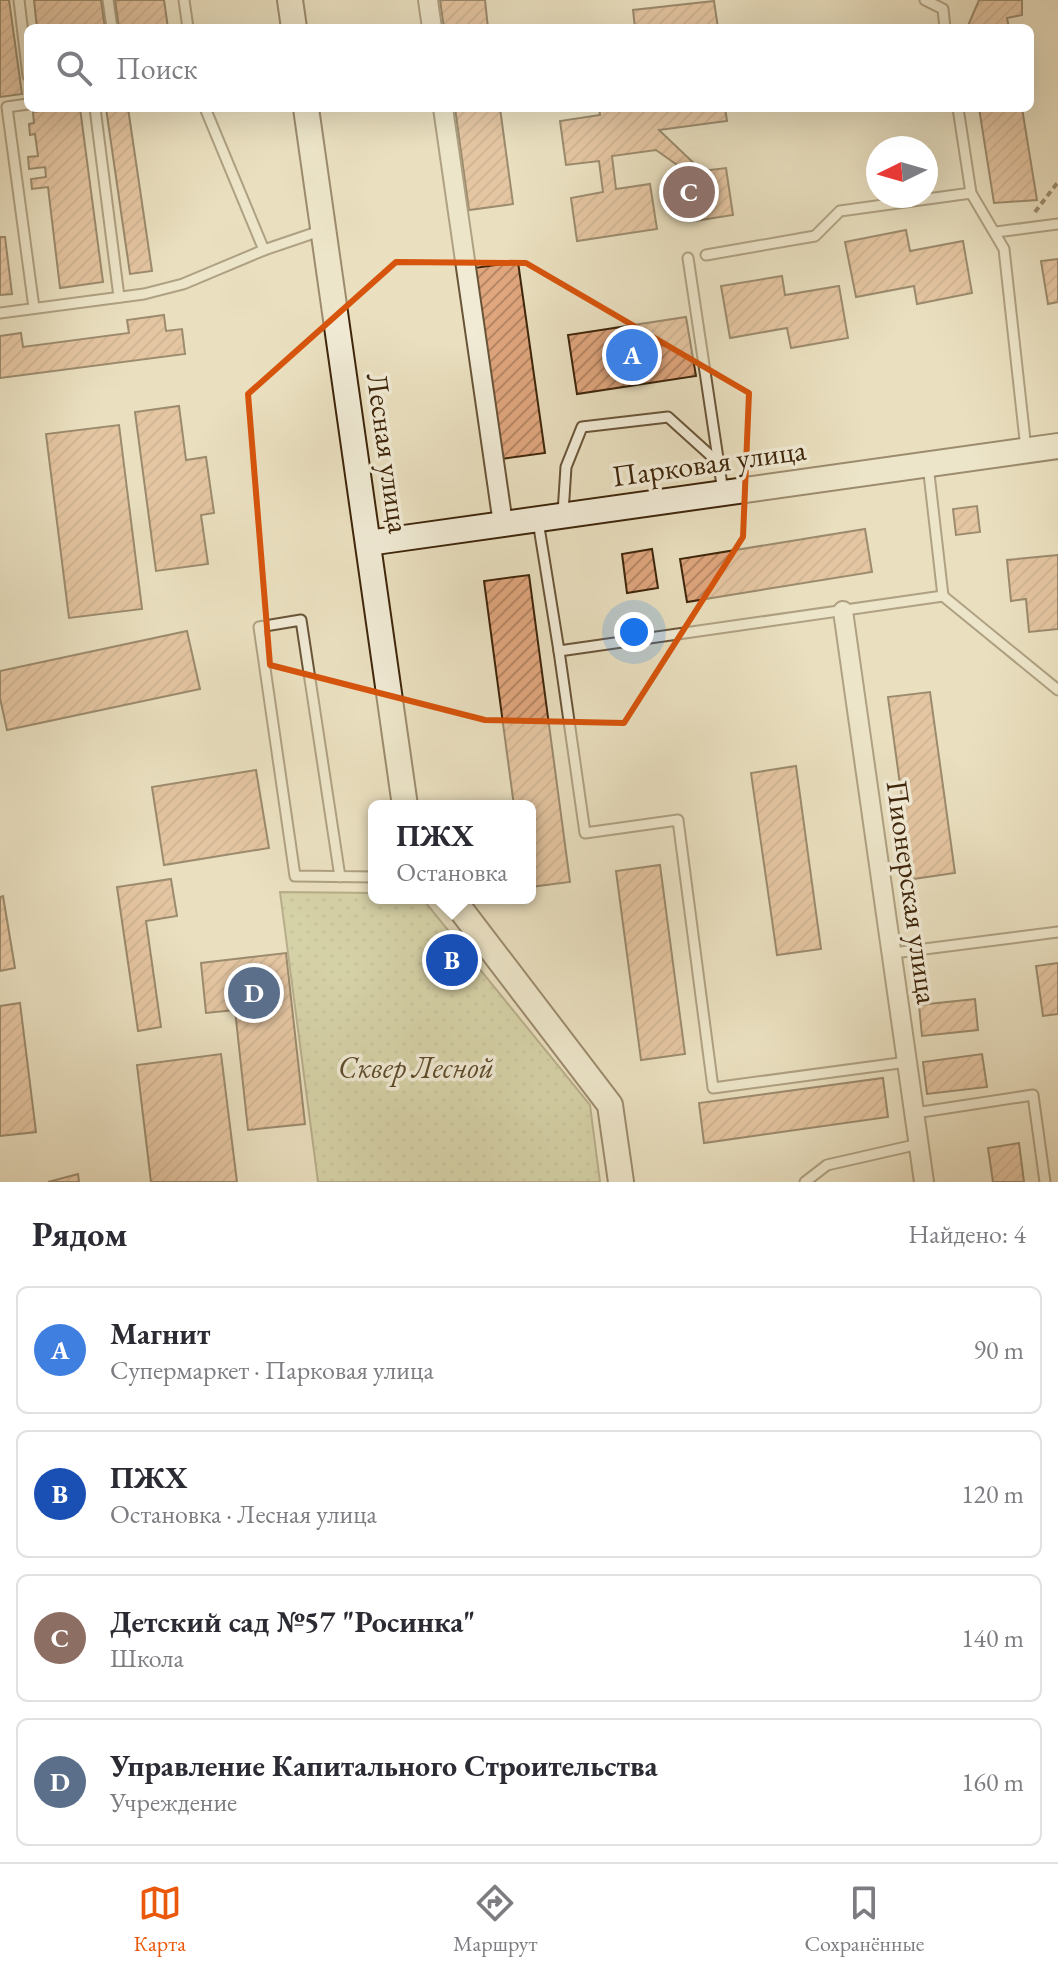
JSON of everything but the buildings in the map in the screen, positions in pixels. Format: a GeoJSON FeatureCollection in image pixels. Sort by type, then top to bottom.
{"type":"FeatureCollection","features":[{"type":"Feature","properties":{"kind":"main road"},"geometry":{"type":"LineString","coordinates":[[290,0],[293,24]]}},
{"type":"Feature","properties":{"kind":"main road","name":"Лесная улица"},"geometry":{"type":"LineString","coordinates":[[307,112],[404,800]]}},
{"type":"Feature","properties":{"kind":"main road","name":"Парковая улица"},"geometry":{"type":"LineString","coordinates":[[368,543],[1058,446]]}},
{"type":"Feature","properties":{"kind":"main road"},"geometry":{"type":"LineString","coordinates":[[457,904],[610,1105],[621,1182]]}},
{"type":"Feature","properties":{"kind":"street"},"geometry":{"type":"LineString","coordinates":[[428,0],[431,24]]}},
{"type":"Feature","properties":{"kind":"street"},"geometry":{"type":"LineString","coordinates":[[444,112],[503,524]]}},
{"type":"Feature","properties":{"kind":"street","name":"Пионерская улица"},"geometry":{"type":"LineString","coordinates":[[843,611],[924,1182]]}},
{"type":"Feature","properties":{"kind":"lane"},"geometry":{"type":"LineString","coordinates":[[19,0],[24,42]]}},
{"type":"Feature","properties":{"kind":"lane"},"geometry":{"type":"LineString","coordinates":[[108,0],[111,24]]}},
{"type":"Feature","properties":{"kind":"lane"},"geometry":{"type":"LineString","coordinates":[[184,0],[187,24]]}},
{"type":"Feature","properties":{"kind":"lane"},"geometry":{"type":"LineString","coordinates":[[925,0],[943,9],[945,24]]}},
{"type":"Feature","properties":{"kind":"lane"},"geometry":{"type":"LineString","coordinates":[[24,104],[4,107],[34,308]]}},
{"type":"Feature","properties":{"kind":"lane"},"geometry":{"type":"LineString","coordinates":[[96,112],[119,297]]}},
{"type":"Feature","properties":{"kind":"lane"},"geometry":{"type":"LineString","coordinates":[[207,112],[264,250]]}},
{"type":"Feature","properties":{"kind":"lane"},"geometry":{"type":"LineString","coordinates":[[959,112],[971,193],[1004,249],[1026,451]]}},
{"type":"Feature","properties":{"kind":"lane"},"geometry":{"type":"LineString","coordinates":[[706,255],[815,236],[840,211],[971,193]]}},
{"type":"Feature","properties":{"kind":"lane"},"geometry":{"type":"LineString","coordinates":[[996,232],[1058,224]]}},
{"type":"Feature","properties":{"kind":"lane"},"geometry":{"type":"LineString","coordinates":[[0,313],[119,297],[183,284],[324,229]]}},
{"type":"Feature","properties":{"kind":"lane"},"geometry":{"type":"LineString","coordinates":[[688,258],[724,493]]}},
{"type":"Feature","properties":{"kind":"lane"},"geometry":{"type":"LineString","coordinates":[[563,516],[566,467],[582,427],[668,417],[720,464]]}},
{"type":"Feature","properties":{"kind":"lane"},"geometry":{"type":"LineString","coordinates":[[928,465],[943,596],[1058,690]]}},
{"type":"Feature","properties":{"kind":"lane"},"geometry":{"type":"LineString","coordinates":[[538,519],[585,833],[678,820],[713,1088],[907,1062]]}},
{"type":"Feature","properties":{"kind":"lane"},"geometry":{"type":"LineString","coordinates":[[559,651],[943,596]]}},
{"type":"Feature","properties":{"kind":"lane"},"geometry":{"type":"LineString","coordinates":[[340,877],[301,620],[259,627],[295,876],[340,877],[368,877]]}},
{"type":"Feature","properties":{"kind":"lane"},"geometry":{"type":"LineString","coordinates":[[893,953],[1058,932]]}},
{"type":"Feature","properties":{"kind":"lane"},"geometry":{"type":"LineString","coordinates":[[915,1113],[1033,1095],[1045,1182]]}},
{"type":"Feature","properties":{"kind":"lane"},"geometry":{"type":"LineString","coordinates":[[805,1182],[827,1165],[919,1144]]}},
{"type":"Feature","properties":{"kind":"path"},"geometry":{"type":"LineString","coordinates":[[1022,228],[1058,182]]}},
{"type":"Feature","properties":{"kind":"highlighted area"},"geometry":{"type":"Polygon","coordinates":[[[396,262],[526,263],[749,393],[743,537],[624,723],[485,720],[270,665],[248,394],[396,262]]]}},
{"type":"Feature","properties":{"kind":"green space","name":"Сквер Лесной"},"geometry":{"type":"Polygon","coordinates":[[[280,892],[368,893],[368,904],[427,904],[590,1105],[600,1182],[318,1182],[280,892]]]}},
{"type":"Feature","properties":{"kind":"place","name":"Детский сад №57 \"Росинка\""},"geometry":{"type":"Point","coordinates":[689,192]}},
{"type":"Feature","properties":{"kind":"place","name":"Магнит"},"geometry":{"type":"Point","coordinates":[632,355]}},
{"type":"Feature","properties":{"kind":"place","name":"ПЖХ"},"geometry":{"type":"Point","coordinates":[452,960]}},
{"type":"Feature","properties":{"kind":"place","name":"Управление Капитального Строительства"},"geometry":{"type":"Point","coordinates":[254,993]}}]}
